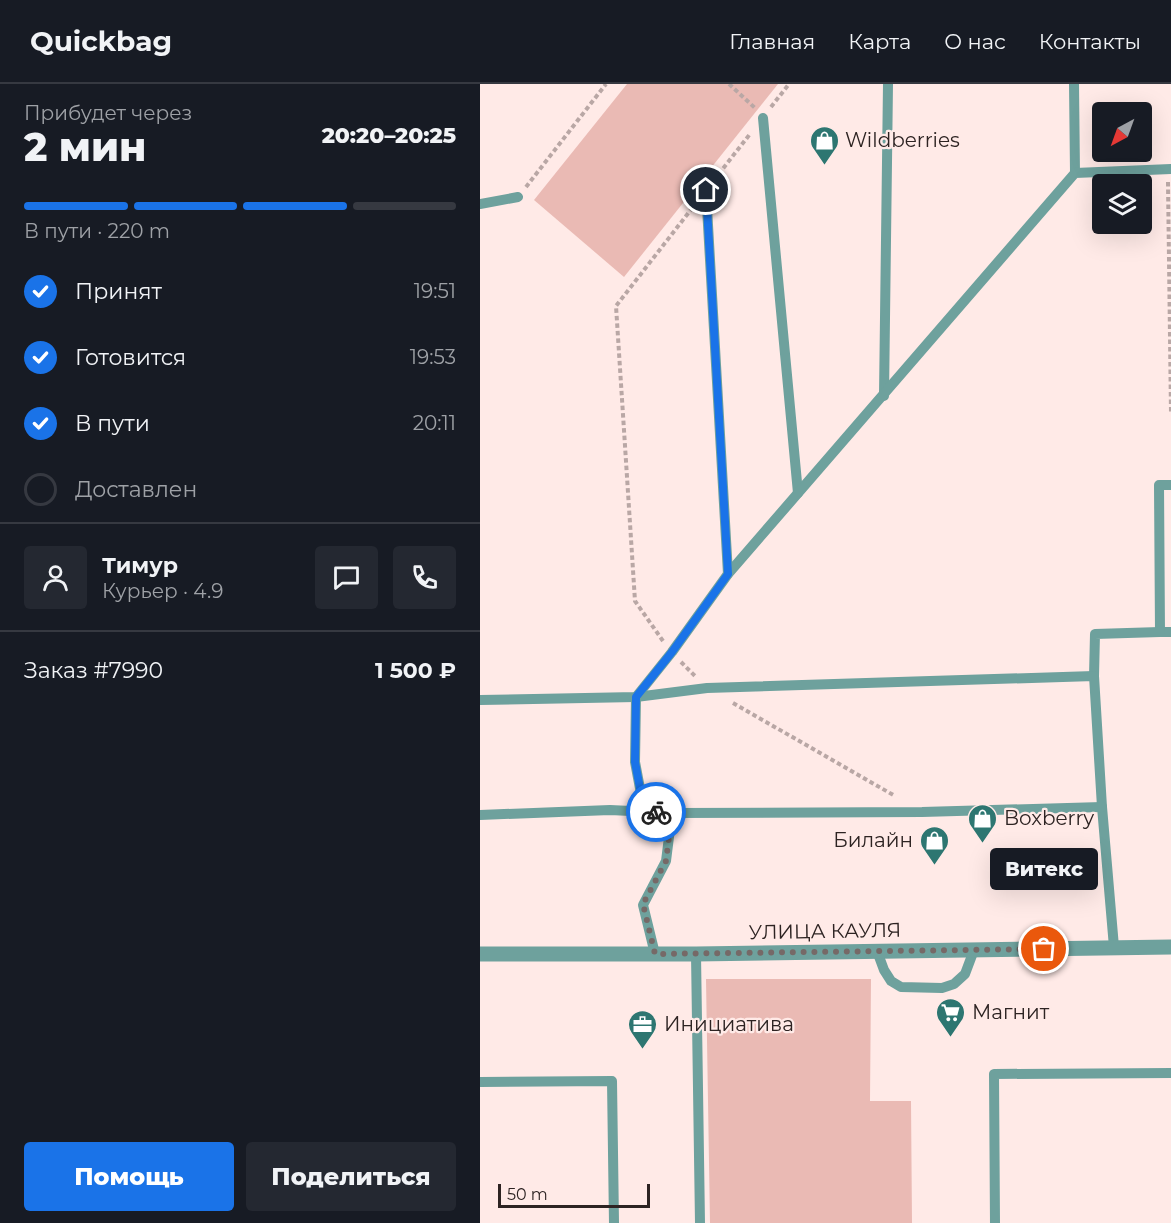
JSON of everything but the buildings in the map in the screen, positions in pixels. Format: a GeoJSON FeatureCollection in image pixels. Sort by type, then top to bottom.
{"type":"FeatureCollection","features":[{"type":"Feature","properties":{"kind":"street","name":"УЛИЦА КАУЛЯ"},"geometry":{"type":"LineString","coordinates":[[480,954],[696,954],[1171,947]]}},
{"type":"Feature","properties":{"kind":"lane"},"geometry":{"type":"LineString","coordinates":[[884,396],[888,84]]}},
{"type":"Feature","properties":{"kind":"lane"},"geometry":{"type":"LineString","coordinates":[[649,812],[642,799],[635,762],[636,697],[672,652],[728,574],[1075,173],[1074,89],[1064,84]]}},
{"type":"Feature","properties":{"kind":"lane"},"geometry":{"type":"LineString","coordinates":[[760,114],[798,493]]}},
{"type":"Feature","properties":{"kind":"lane"},"geometry":{"type":"LineString","coordinates":[[1075,173],[1170,169]]}},
{"type":"Feature","properties":{"kind":"lane"},"geometry":{"type":"LineString","coordinates":[[706,190],[728,574]]}},
{"type":"Feature","properties":{"kind":"lane"},"geometry":{"type":"LineString","coordinates":[[480,204],[518,197]]}},
{"type":"Feature","properties":{"kind":"lane"},"geometry":{"type":"LineString","coordinates":[[1114,947],[1094,676],[1095,634],[1166,632],[1159,485],[1171,485]]}},
{"type":"Feature","properties":{"kind":"lane"},"geometry":{"type":"LineString","coordinates":[[480,700],[636,697],[707,688],[1094,676]]}},
{"type":"Feature","properties":{"kind":"lane"},"geometry":{"type":"LineString","coordinates":[[480,815],[609,810],[672,813],[922,812],[1102,807]]}},
{"type":"Feature","properties":{"kind":"lane"},"geometry":{"type":"LineString","coordinates":[[655,954],[643,904],[666,861],[672,813]]}},
{"type":"Feature","properties":{"kind":"lane"},"geometry":{"type":"LineString","coordinates":[[877,951],[891,981],[901,987],[942,987],[954,984],[965,974],[974,951]]}},
{"type":"Feature","properties":{"kind":"lane"},"geometry":{"type":"LineString","coordinates":[[696,954],[700,1223]]}},
{"type":"Feature","properties":{"kind":"lane"},"geometry":{"type":"LineString","coordinates":[[995,1223],[994,1074],[1171,1072]]}},
{"type":"Feature","properties":{"kind":"lane"},"geometry":{"type":"LineString","coordinates":[[480,1082],[612,1081],[614,1223]]}},
{"type":"Feature","properties":{"kind":"path"},"geometry":{"type":"LineString","coordinates":[[518,197],[606,84]]}},
{"type":"Feature","properties":{"kind":"path"},"geometry":{"type":"LineString","coordinates":[[729,84],[760,114]]}},
{"type":"Feature","properties":{"kind":"path"},"geometry":{"type":"LineString","coordinates":[[789,84],[760,114],[706,190],[616,306],[635,601],[672,652],[707,688],[922,812]]}},
{"type":"Feature","properties":{"kind":"path"},"geometry":{"type":"LineString","coordinates":[[1170,169],[1171,413]]}},
{"type":"Feature","properties":{"kind":"shaded area"},"geometry":{"type":"Polygon","coordinates":[[[627,84],[778,84],[624,277],[534,200],[627,84]]]}},
{"type":"Feature","properties":{"kind":"shaded area"},"geometry":{"type":"Polygon","coordinates":[[[706,979],[871,979],[870,1101],[911,1101],[912,1223],[710,1223],[706,979]]]}},
{"type":"Feature","properties":{"kind":"way so far"},"geometry":{"type":"LineString","coordinates":[[656,812],[672,813],[666,861],[643,904],[655,954],[1044,949]]}},
{"type":"Feature","properties":{"kind":"place","name":"Wildberries"},"geometry":{"type":"Point","coordinates":[824,166]}},
{"type":"Feature","properties":{"kind":"place","name":"Boxberry"},"geometry":{"type":"Point","coordinates":[983,844]}},
{"type":"Feature","properties":{"kind":"place","name":"Билайн"},"geometry":{"type":"Point","coordinates":[934,866]}},
{"type":"Feature","properties":{"kind":"place","name":"Витекс"},"geometry":{"type":"Point","coordinates":[1044,949]}},
{"type":"Feature","properties":{"kind":"place","name":"Магнит"},"geometry":{"type":"Point","coordinates":[951,1038]}},
{"type":"Feature","properties":{"kind":"place","name":"Инициатива"},"geometry":{"type":"Point","coordinates":[643,1050]}},
{"type":"Feature","properties":{"kind":"route"},"geometry":{"type":"LineString","coordinates":[[656,812],[649,812],[642,799],[635,762],[636,697],[672,652],[728,574],[706,190]]}}]}
